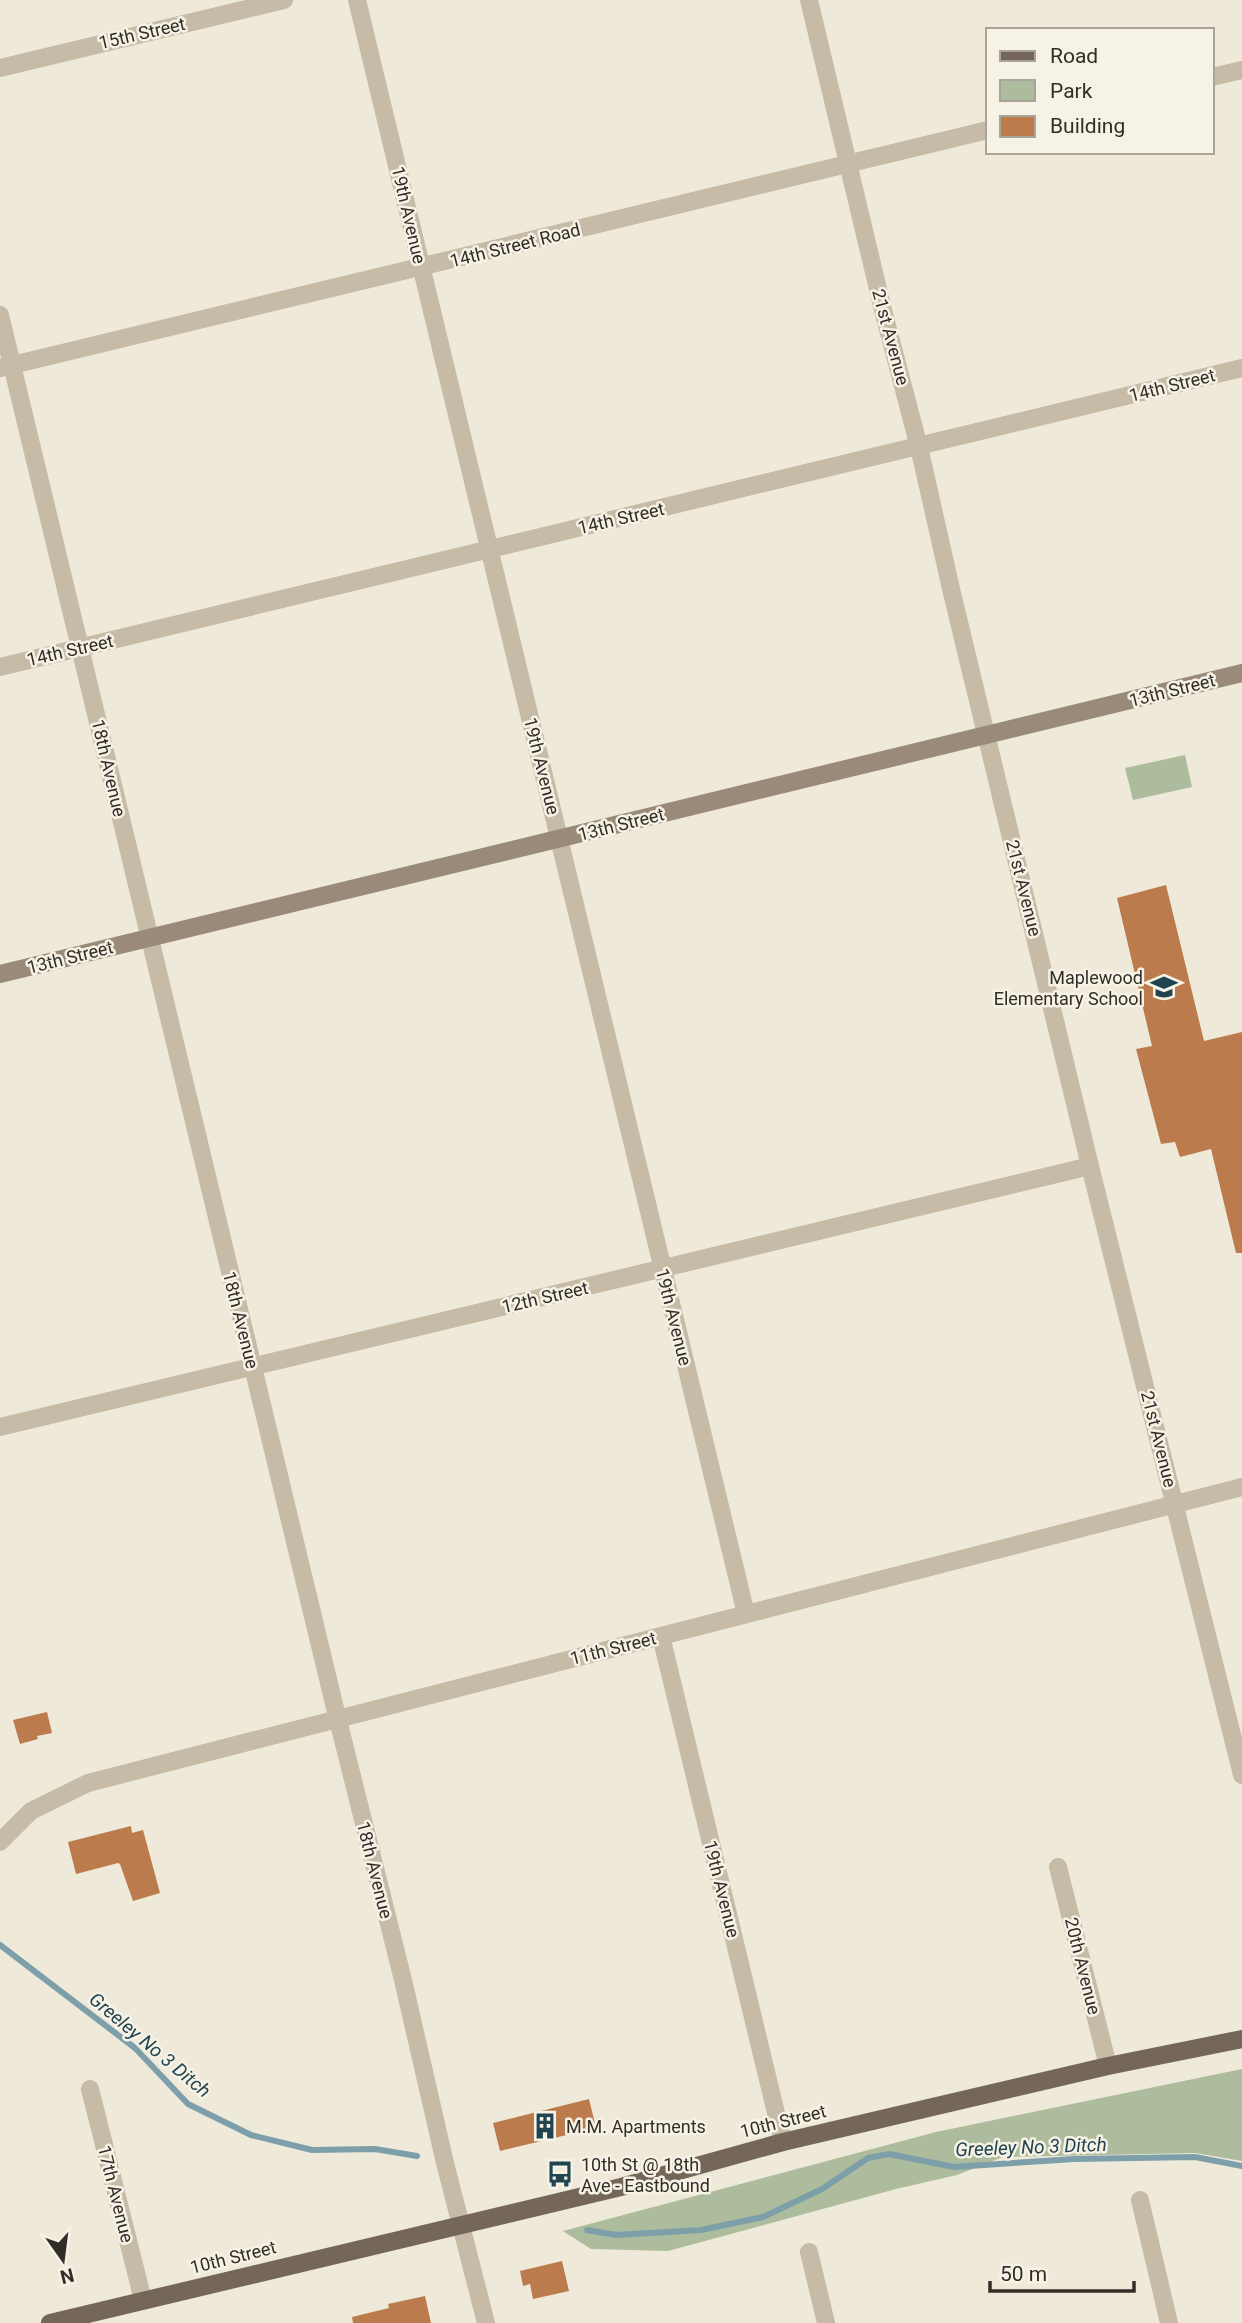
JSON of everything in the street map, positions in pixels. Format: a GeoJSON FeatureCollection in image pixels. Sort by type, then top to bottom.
{"type":"FeatureCollection","features":[{"type":"Feature","properties":{"kind":"main road","name":"10th Street"},"geometry":{"type":"LineString","coordinates":[[50,2323],[621,2188],[783,2142],[1108,2066],[1242,2039]]}},
{"type":"Feature","properties":{"kind":"street","name":"15th Street"},"geometry":{"type":"LineString","coordinates":[[0,68],[284,0]]}},
{"type":"Feature","properties":{"kind":"street","name":"19th Avenue"},"geometry":{"type":"LineString","coordinates":[[357,0],[746,1614]]}},
{"type":"Feature","properties":{"kind":"street","name":"21st Avenue"},"geometry":{"type":"LineString","coordinates":[[810,0],[1090,1166],[1242,1775]]}},
{"type":"Feature","properties":{"kind":"street"},"geometry":{"type":"LineString","coordinates":[[1214,77],[1242,70]]}},
{"type":"Feature","properties":{"kind":"street","name":"14th Street Road"},"geometry":{"type":"LineString","coordinates":[[6,367],[986,130]]}},
{"type":"Feature","properties":{"kind":"street","name":"18th Avenue"},"geometry":{"type":"LineString","coordinates":[[0,315],[6,367],[80,648],[486,2323]]}},
{"type":"Feature","properties":{"kind":"street","name":"14th Street"},"geometry":{"type":"LineString","coordinates":[[0,667],[1242,368]]}},
{"type":"Feature","properties":{"kind":"street","name":"13th Street"},"geometry":{"type":"LineString","coordinates":[[0,974],[1242,673]]}},
{"type":"Feature","properties":{"kind":"street","name":"12th Street"},"geometry":{"type":"LineString","coordinates":[[0,1427],[1090,1166]]}},
{"type":"Feature","properties":{"kind":"street","name":"11th Street"},"geometry":{"type":"LineString","coordinates":[[0,1842],[31,1811],[88,1783],[1242,1487]]}},
{"type":"Feature","properties":{"kind":"street","name":"19th Avenue"},"geometry":{"type":"LineString","coordinates":[[661,1636],[783,2142]]}},
{"type":"Feature","properties":{"kind":"street","name":"20th Avenue"},"geometry":{"type":"LineString","coordinates":[[1058,1867],[1108,2066]]}},
{"type":"Feature","properties":{"kind":"street","name":"17th Avenue"},"geometry":{"type":"LineString","coordinates":[[90,2089],[143,2300]]}},
{"type":"Feature","properties":{"kind":"street"},"geometry":{"type":"LineString","coordinates":[[1140,2200],[1169,2323]]}},
{"type":"Feature","properties":{"kind":"street"},"geometry":{"type":"LineString","coordinates":[[809,2252],[826,2323]]}},
{"type":"Feature","properties":{"kind":"green space"},"geometry":{"type":"Polygon","coordinates":[[[1185,755],[1192,787],[1133,800],[1125,768],[1185,755]]]}},
{"type":"Feature","properties":{"kind":"green space"},"geometry":{"type":"Polygon","coordinates":[[[1242,2069],[1242,2161],[1195,2153],[1003,2157],[957,2175],[668,2251],[591,2249],[563,2231],[936,2132],[1242,2069]]]}},
{"type":"Feature","properties":{"kind":"building"},"geometry":{"type":"Polygon","coordinates":[[[1166,885],[1204,1041],[1242,1032],[1242,1253],[1236,1253],[1211,1149],[1180,1157],[1175,1142],[1161,1144],[1136,1049],[1152,1046],[1117,898],[1166,885]]]}},
{"type":"Feature","properties":{"kind":"building"},"geometry":{"type":"Polygon","coordinates":[[[47,1712],[52,1733],[20,1744],[13,1720],[47,1712]]]}},
{"type":"Feature","properties":{"kind":"building"},"geometry":{"type":"Polygon","coordinates":[[[131,1826],[132,1833],[143,1830],[160,1893],[133,1901],[120,1864],[76,1874],[68,1842],[131,1826]]]}},
{"type":"Feature","properties":{"kind":"building","name":"M.M. Apartments"},"geometry":{"type":"Polygon","coordinates":[[[589,2099],[596,2128],[500,2151],[493,2123],[589,2099]]]}},
{"type":"Feature","properties":{"kind":"building"},"geometry":{"type":"Polygon","coordinates":[[[562,2261],[569,2291],[533,2299],[530,2284],[523,2286],[520,2271],[562,2261]]]}},
{"type":"Feature","properties":{"kind":"building"},"geometry":{"type":"Polygon","coordinates":[[[425,2296],[431,2323],[353,2323],[352,2317],[389,2308],[388,2304],[425,2296]]]}},
{"type":"Feature","properties":{"kind":"waterway","name":"Greeley No 3 Ditch"},"geometry":{"type":"LineString","coordinates":[[0,1945],[135,2048],[188,2104],[251,2135],[312,2150],[375,2149],[417,2156]]}},
{"type":"Feature","properties":{"kind":"waterway","name":"Greeley No 3 Ditch"},"geometry":{"type":"LineString","coordinates":[[587,2230],[616,2235],[701,2230],[763,2217],[822,2189],[868,2158],[889,2154],[954,2167],[1074,2159],[1195,2157],[1242,2166]]}},
{"type":"Feature","properties":{"kind":"place","name":"Maplewood Elementary School"},"geometry":{"type":"Point","coordinates":[1164,987]}},
{"type":"Feature","properties":{"kind":"place","name":"M.M. Apartments"},"geometry":{"type":"Point","coordinates":[545,2126]}},
{"type":"Feature","properties":{"kind":"place","name":"10th St @ 18th Ave - Eastbound"},"geometry":{"type":"Point","coordinates":[560,2174]}}]}
